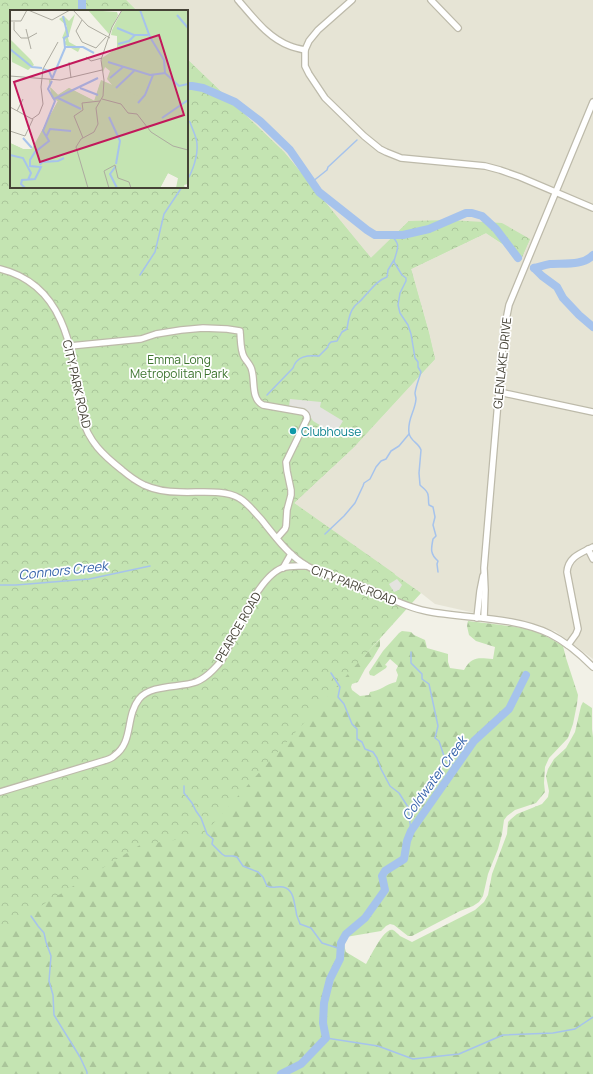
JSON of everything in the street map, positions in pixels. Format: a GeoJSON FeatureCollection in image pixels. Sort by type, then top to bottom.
{"type":"FeatureCollection","features":[{"type":"Feature","properties":{"kind":"street"},"geometry":{"type":"LineString","coordinates":[[238,0],[275,38],[290,46],[305,50]]}},
{"type":"Feature","properties":{"kind":"street"},"geometry":{"type":"LineString","coordinates":[[352,0],[318,30],[309,42],[305,50],[305,66],[325,98],[364,136],[380,149],[401,158],[485,166],[520,177],[593,208]]}},
{"type":"Feature","properties":{"kind":"street"},"geometry":{"type":"LineString","coordinates":[[431,0],[458,28]]}},
{"type":"Feature","properties":{"kind":"street","name":"GLENLAKE DRIVE"},"geometry":{"type":"LineString","coordinates":[[481,618],[485,590],[484,568],[504,330],[509,305],[593,102]]}},
{"type":"Feature","properties":{"kind":"street","name":"CITY PARK ROAD"},"geometry":{"type":"LineString","coordinates":[[0,269],[21,276],[40,289],[51,302],[64,329],[70,346],[85,428],[103,455],[137,481],[154,488],[178,492],[221,493],[239,498],[250,506],[291,554],[306,566],[364,587],[414,608],[436,613],[507,622],[551,634],[568,645],[593,667]]}},
{"type":"Feature","properties":{"kind":"street"},"geometry":{"type":"LineString","coordinates":[[70,346],[141,338],[156,334],[203,328],[240,331],[240,345],[252,370],[257,402],[263,406],[303,412],[306,413],[307,416],[286,462],[291,490],[286,510],[286,526],[277,538]]}},
{"type":"Feature","properties":{"kind":"street"},"geometry":{"type":"LineString","coordinates":[[499,392],[593,412]]}},
{"type":"Feature","properties":{"kind":"street"},"geometry":{"type":"LineString","coordinates":[[568,645],[578,629],[567,566],[576,555],[591,548],[593,559]]}},
{"type":"Feature","properties":{"kind":"street"},"geometry":{"type":"LineString","coordinates":[[283,568],[291,554]]}},
{"type":"Feature","properties":{"kind":"street"},"geometry":{"type":"LineString","coordinates":[[283,568],[292,566],[306,566]]}},
{"type":"Feature","properties":{"kind":"street","name":"PEARCE ROAD"},"geometry":{"type":"LineString","coordinates":[[0,792],[103,761],[114,756],[124,746],[128,737],[131,716],[139,699],[147,692],[159,688],[197,682],[212,671],[224,657],[247,609],[262,585],[283,568]]}},
{"type":"Feature","properties":{"kind":"shaded area"},"geometry":{"type":"Polygon","coordinates":[[[126,0],[593,0],[593,659],[555,631],[435,604],[294,503],[351,450],[435,359],[411,269],[486,233],[521,257],[502,223],[371,258],[284,153],[188,60],[188,10],[136,10],[126,0]]]}},
{"type":"Feature","properties":{"kind":"shaded area"},"geometry":{"type":"Polygon","coordinates":[[[290,399],[321,402],[320,407],[343,421],[335,434],[313,421],[306,409],[289,407],[290,399]]]}},
{"type":"Feature","properties":{"kind":"shaded area"},"geometry":{"type":"Polygon","coordinates":[[[397,579],[402,585],[399,590],[394,592],[389,584],[397,579]]]}},
{"type":"Feature","properties":{"kind":"green space"},"geometry":{"type":"Polygon","coordinates":[[[0,0],[126,0],[136,10],[10,10],[10,188],[188,188],[188,60],[284,152],[371,258],[409,221],[530,239],[522,257],[486,233],[411,269],[435,359],[353,448],[294,503],[395,574],[362,658],[380,639],[380,646],[358,682],[352,684],[351,687],[352,690],[360,696],[369,695],[370,692],[396,682],[398,675],[396,670],[398,666],[390,659],[385,665],[387,666],[386,668],[374,676],[370,675],[369,672],[383,651],[402,631],[411,632],[425,640],[427,648],[448,654],[450,668],[464,670],[473,660],[483,658],[493,659],[495,647],[476,641],[469,635],[467,626],[468,621],[534,631],[563,646],[578,695],[573,724],[568,738],[549,758],[545,767],[545,792],[536,803],[515,810],[504,820],[498,849],[488,874],[483,896],[479,902],[412,936],[408,936],[394,925],[390,924],[381,931],[346,937],[344,945],[346,952],[366,964],[382,938],[389,930],[393,930],[400,936],[412,942],[475,910],[484,902],[488,895],[492,874],[507,834],[508,822],[517,814],[542,804],[548,797],[549,791],[546,776],[548,769],[554,759],[566,748],[575,732],[583,702],[592,708],[593,737],[593,1074],[0,1074],[0,0]]]}},
{"type":"Feature","properties":{"kind":"green space","name":"Emma Long Metropolitan Park"},"geometry":{"type":"Polygon","coordinates":[[[0,0],[126,0],[136,10],[10,10],[10,188],[188,188],[188,60],[284,152],[371,258],[409,221],[448,220],[502,223],[530,239],[522,257],[486,233],[411,269],[435,359],[353,448],[294,503],[421,593],[202,836],[140,845],[31,912],[0,940],[0,0]]]}},
{"type":"Feature","properties":{"kind":"waterway"},"geometry":{"type":"LineString","coordinates":[[82,0],[82,10]]}},
{"type":"Feature","properties":{"kind":"waterway"},"geometry":{"type":"LineString","coordinates":[[188,86],[203,88],[235,102],[260,121],[290,150],[319,192],[375,235],[403,235],[429,229],[466,213],[472,213],[482,216],[496,229],[518,258]]}},
{"type":"Feature","properties":{"kind":"waterway"},"geometry":{"type":"LineString","coordinates":[[188,121],[190,122],[197,141],[195,163],[188,178]]}},
{"type":"Feature","properties":{"kind":"waterway"},"geometry":{"type":"LineString","coordinates":[[312,182],[327,170],[328,167],[357,140]]}},
{"type":"Feature","properties":{"kind":"waterway"},"geometry":{"type":"LineString","coordinates":[[140,275],[155,252],[164,214],[181,188]]}},
{"type":"Feature","properties":{"kind":"waterway"},"geometry":{"type":"LineString","coordinates":[[390,235],[398,245],[394,262],[402,275],[406,278],[400,293],[398,305],[400,313],[408,325],[415,358],[421,372],[415,390],[416,399],[409,424],[409,433],[411,438],[421,450],[419,473],[420,485],[427,492],[429,505],[433,507],[435,517],[433,525],[436,536],[433,539],[432,551],[438,561],[438,572]]}},
{"type":"Feature","properties":{"kind":"waterway"},"geometry":{"type":"LineString","coordinates":[[534,268],[550,264],[567,264],[584,261],[593,255]]}},
{"type":"Feature","properties":{"kind":"waterway"},"geometry":{"type":"LineString","coordinates":[[267,395],[293,368],[297,361],[307,356],[319,356],[331,342],[337,341],[342,332],[347,329],[352,309],[377,283],[387,277],[388,270],[394,260]]}},
{"type":"Feature","properties":{"kind":"waterway"},"geometry":{"type":"LineString","coordinates":[[534,268],[557,287],[563,298],[593,327]]}},
{"type":"Feature","properties":{"kind":"waterway"},"geometry":{"type":"LineString","coordinates":[[325,534],[355,503],[364,483],[370,479],[381,461],[386,459],[391,451],[399,446],[409,434]]}},
{"type":"Feature","properties":{"kind":"waterway","name":"Connors Creek"},"geometry":{"type":"LineString","coordinates":[[0,585],[89,579],[150,566]]}},
{"type":"Feature","properties":{"kind":"waterway"},"geometry":{"type":"LineString","coordinates":[[411,652],[411,663],[422,674],[422,679],[429,684],[438,726],[435,738],[439,741],[445,759],[455,767]]}},
{"type":"Feature","properties":{"kind":"waterway"},"geometry":{"type":"LineString","coordinates":[[331,673],[340,687],[338,697],[344,704],[352,724],[357,729],[357,739],[362,742],[365,749],[373,752],[390,786],[399,793],[408,807],[411,831]]}},
{"type":"Feature","properties":{"kind":"waterway","name":"Coldwater Creek"},"geometry":{"type":"LineString","coordinates":[[281,1074],[301,1064],[326,1038],[323,1023],[324,1003],[330,979],[340,959],[341,943],[346,934],[365,918],[385,890],[382,876],[385,871],[404,859],[407,841],[411,831],[474,741],[509,709],[526,675]]}},
{"type":"Feature","properties":{"kind":"waterway"},"geometry":{"type":"LineString","coordinates":[[184,786],[184,793],[201,818],[207,834],[213,839],[212,844],[225,856],[237,857],[243,866],[258,872],[263,877],[267,886],[287,888],[293,897],[296,915],[300,924],[311,928],[322,943],[341,949]]}},
{"type":"Feature","properties":{"kind":"waterway"},"geometry":{"type":"LineString","coordinates":[[31,916],[44,933],[51,956],[49,981],[53,995],[54,1015],[80,1057],[87,1074]]}},
{"type":"Feature","properties":{"kind":"waterway"},"geometry":{"type":"LineString","coordinates":[[326,1038],[378,1046],[413,1059],[459,1054],[503,1035],[553,1033],[575,1029],[593,1017]]}},
{"type":"Feature","properties":{"kind":"place","name":"Clubhouse"},"geometry":{"type":"Point","coordinates":[293,431]}}]}
